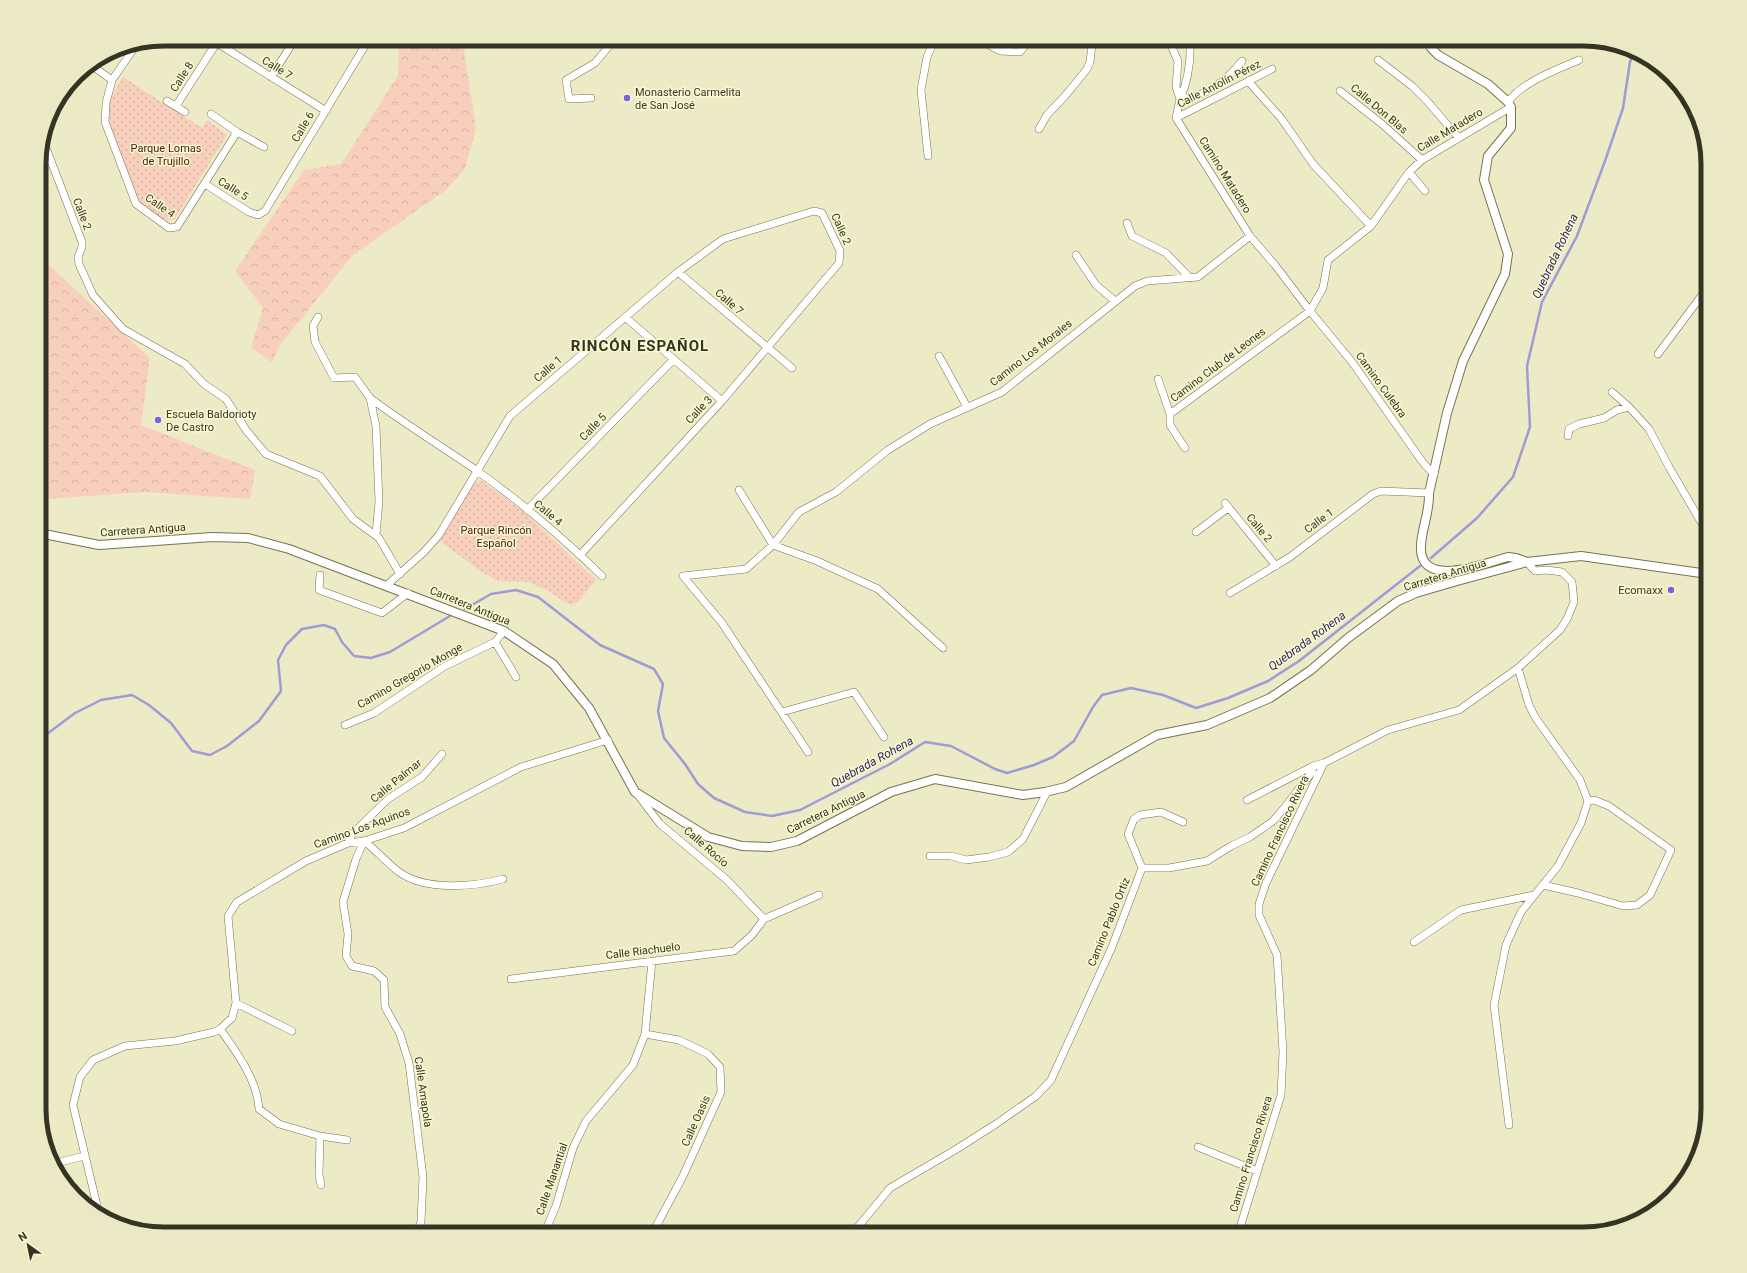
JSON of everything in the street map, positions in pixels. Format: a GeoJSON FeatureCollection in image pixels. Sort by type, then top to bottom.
{"type":"FeatureCollection","features":[{"type":"Feature","properties":{"kind":"street","name":"Calle 8"},"geometry":{"type":"LineString","coordinates":[[176,106],[215,46]]}},
{"type":"Feature","properties":{"kind":"street","name":"Calle 7"},"geometry":{"type":"LineString","coordinates":[[225,46],[271,77],[326,111]]}},
{"type":"Feature","properties":{"kind":"street"},"geometry":{"type":"LineString","coordinates":[[271,77],[291,46]]}},
{"type":"Feature","properties":{"kind":"street","name":"Calle 6"},"geometry":{"type":"LineString","coordinates":[[250,212],[258,215],[265,211],[365,46]]}},
{"type":"Feature","properties":{"kind":"street"},"geometry":{"type":"LineString","coordinates":[[591,98],[568,99],[566,80],[595,63],[609,46]]}},
{"type":"Feature","properties":{"kind":"street"},"geometry":{"type":"LineString","coordinates":[[928,156],[921,90],[926,57],[932,46]]}},
{"type":"Feature","properties":{"kind":"street"},"geometry":{"type":"LineString","coordinates":[[991,46],[1000,51],[1020,52],[1025,46]]}},
{"type":"Feature","properties":{"kind":"street"},"geometry":{"type":"LineString","coordinates":[[1039,129],[1047,115],[1087,69],[1090,62],[1092,46]]}},
{"type":"Feature","properties":{"kind":"street"},"geometry":{"type":"LineString","coordinates":[[1171,46],[1178,61],[1176,87],[1180,99]]}},
{"type":"Feature","properties":{"kind":"street"},"geometry":{"type":"LineString","coordinates":[[1176,118],[1180,99],[1185,88],[1190,46]]}},
{"type":"Feature","properties":{"kind":"street"},"geometry":{"type":"LineString","coordinates":[[1430,46],[1438,55],[1488,84],[1510,104],[1511,128],[1488,156],[1484,180],[1508,254],[1505,274],[1463,361],[1447,413],[1429,493],[1430,504],[1421,545],[1422,556],[1429,566],[1442,571],[1459,571],[1508,557],[1527,562],[1582,556],[1701,573]]}},
{"type":"Feature","properties":{"kind":"street","name":"Calle 4"},"geometry":{"type":"LineString","coordinates":[[133,50],[112,80],[106,103],[105,122],[136,204],[169,228],[177,227],[237,132]]}},
{"type":"Feature","properties":{"kind":"street"},"geometry":{"type":"LineString","coordinates":[[1378,60],[1412,86],[1458,137]]}},
{"type":"Feature","properties":{"kind":"street","name":"Calle Matadero"},"geometry":{"type":"LineString","coordinates":[[1310,311],[1323,288],[1328,260],[1371,226],[1408,172],[1422,160],[1510,104],[1513,96],[1544,75],[1579,60]]}},
{"type":"Feature","properties":{"kind":"street"},"geometry":{"type":"LineString","coordinates":[[1180,99],[1191,99],[1209,90],[1231,74],[1242,61]]}},
{"type":"Feature","properties":{"kind":"street"},"geometry":{"type":"LineString","coordinates":[[95,68],[112,80]]}},
{"type":"Feature","properties":{"kind":"street","name":"Calle Antolín Pérez"},"geometry":{"type":"LineString","coordinates":[[1176,118],[1272,69]]}},
{"type":"Feature","properties":{"kind":"street"},"geometry":{"type":"LineString","coordinates":[[1248,81],[1282,118],[1313,164],[1371,226]]}},
{"type":"Feature","properties":{"kind":"street","name":"Calle Don Blas"},"geometry":{"type":"LineString","coordinates":[[1340,91],[1382,124],[1422,160]]}},
{"type":"Feature","properties":{"kind":"street"},"geometry":{"type":"LineString","coordinates":[[168,101],[185,112]]}},
{"type":"Feature","properties":{"kind":"street"},"geometry":{"type":"LineString","coordinates":[[211,114],[237,132],[264,147]]}},
{"type":"Feature","properties":{"kind":"street","name":"Camino Matadero"},"geometry":{"type":"LineString","coordinates":[[1176,118],[1250,236],[1275,265],[1310,311]]}},
{"type":"Feature","properties":{"kind":"street","name":"Calle 2"},"geometry":{"type":"LineString","coordinates":[[47,150],[82,242],[82,248],[78,257],[79,264],[93,295],[123,329],[185,364],[204,384],[226,399],[246,430],[266,454],[320,476],[353,519],[376,534]]}},
{"type":"Feature","properties":{"kind":"street"},"geometry":{"type":"LineString","coordinates":[[1408,172],[1425,191]]}},
{"type":"Feature","properties":{"kind":"street","name":"Calle 5"},"geometry":{"type":"LineString","coordinates":[[205,184],[250,212]]}},
{"type":"Feature","properties":{"kind":"street","name":"Calle 2"},"geometry":{"type":"LineString","coordinates":[[798,216],[814,210],[822,213],[840,251],[838,263],[828,275]]}},
{"type":"Feature","properties":{"kind":"street","name":"Calle 1"},"geometry":{"type":"LineString","coordinates":[[386,585],[424,552],[439,535],[476,470],[510,416],[678,272],[723,239],[798,216]]}},
{"type":"Feature","properties":{"kind":"street"},"geometry":{"type":"LineString","coordinates":[[1127,223],[1132,236],[1166,253],[1190,278]]}},
{"type":"Feature","properties":{"kind":"street","name":"Camino Los Morales"},"geometry":{"type":"LineString","coordinates":[[782,712],[722,623],[683,576],[746,568],[773,544],[799,512],[836,492],[888,450],[930,424],[1002,392],[1135,286],[1147,281],[1198,278],[1250,236]]}},
{"type":"Feature","properties":{"kind":"street"},"geometry":{"type":"LineString","coordinates":[[1076,255],[1096,285],[1115,301]]}},
{"type":"Feature","properties":{"kind":"street","name":"Calle 7"},"geometry":{"type":"LineString","coordinates":[[678,272],[766,348],[792,368]]}},
{"type":"Feature","properties":{"kind":"street","name":"Calle 3"},"geometry":{"type":"LineString","coordinates":[[580,555],[722,401],[828,275]]}},
{"type":"Feature","properties":{"kind":"street"},"geometry":{"type":"LineString","coordinates":[[1658,354],[1701,296]]}},
{"type":"Feature","properties":{"kind":"street","name":"Camino Culebra"},"geometry":{"type":"LineString","coordinates":[[1310,311],[1352,362],[1424,464],[1434,474]]}},
{"type":"Feature","properties":{"kind":"street","name":"Camino Club de Leones"},"geometry":{"type":"LineString","coordinates":[[1185,448],[1170,425],[1170,414],[1310,311]]}},
{"type":"Feature","properties":{"kind":"street"},"geometry":{"type":"LineString","coordinates":[[318,317],[312,326],[315,342],[334,378],[355,377],[370,398],[376,426],[379,487],[376,534],[400,574]]}},
{"type":"Feature","properties":{"kind":"street"},"geometry":{"type":"LineString","coordinates":[[625,317],[722,401]]}},
{"type":"Feature","properties":{"kind":"street"},"geometry":{"type":"LineString","coordinates":[[939,356],[968,407]]}},
{"type":"Feature","properties":{"kind":"street","name":"Calle 5"},"geometry":{"type":"LineString","coordinates":[[527,510],[674,359]]}},
{"type":"Feature","properties":{"kind":"street"},"geometry":{"type":"LineString","coordinates":[[1158,379],[1170,414]]}},
{"type":"Feature","properties":{"kind":"street"},"geometry":{"type":"LineString","coordinates":[[1612,392],[1629,407],[1649,429],[1668,467],[1701,522]]}},
{"type":"Feature","properties":{"kind":"street","name":"Calle 4"},"geometry":{"type":"LineString","coordinates":[[370,398],[401,421],[476,470],[527,510],[580,555],[602,576]]}},
{"type":"Feature","properties":{"kind":"street"},"geometry":{"type":"LineString","coordinates":[[1568,436],[1568,429],[1579,424],[1604,418],[1617,410],[1629,407]]}},
{"type":"Feature","properties":{"kind":"street"},"geometry":{"type":"LineString","coordinates":[[739,490],[773,544],[817,561],[878,589],[943,648]]}},
{"type":"Feature","properties":{"kind":"street","name":"Calle 1"},"geometry":{"type":"LineString","coordinates":[[1230,594],[1276,566],[1373,494],[1381,491],[1429,493]]}},
{"type":"Feature","properties":{"kind":"street","name":"Calle 2"},"geometry":{"type":"LineString","coordinates":[[1196,532],[1227,506],[1276,566]]}},
{"type":"Feature","properties":{"kind":"street","name":"Carretera Antigua"},"geometry":{"type":"LineString","coordinates":[[46,534],[99,545],[212,537],[248,538],[289,549],[408,593],[504,631],[553,664],[589,708],[608,740],[635,792],[708,837],[742,846],[771,847],[797,841],[891,792],[935,779],[1023,795],[1047,792],[1066,787],[1158,735],[1207,725],[1270,698],[1311,670],[1348,638],[1398,601],[1416,593],[1457,580],[1527,562]]}},
{"type":"Feature","properties":{"kind":"street"},"geometry":{"type":"LineString","coordinates":[[1246,800],[1313,766],[1324,763],[1388,730],[1459,710],[1518,668],[1560,630],[1567,619],[1574,602],[1572,582],[1562,572],[1534,570],[1527,562]]}},
{"type":"Feature","properties":{"kind":"street"},"geometry":{"type":"LineString","coordinates":[[320,575],[319,590],[382,613],[408,593]]}},
{"type":"Feature","properties":{"kind":"street","name":"Camino Gregorio Monge"},"geometry":{"type":"LineString","coordinates":[[346,725],[374,713],[445,666],[495,642],[504,631]]}},
{"type":"Feature","properties":{"kind":"street"},"geometry":{"type":"LineString","coordinates":[[495,642],[516,677]]}},
{"type":"Feature","properties":{"kind":"street"},"geometry":{"type":"LineString","coordinates":[[1509,1126],[1494,1005],[1506,945],[1520,912],[1558,866],[1581,823],[1588,801],[1580,780],[1535,717],[1529,705],[1518,668]]}},
{"type":"Feature","properties":{"kind":"street"},"geometry":{"type":"LineString","coordinates":[[808,752],[782,712],[854,692],[884,737]]}},
{"type":"Feature","properties":{"kind":"street","name":"Camino Los Aquinos"},"geometry":{"type":"LineString","coordinates":[[220,1029],[232,1018],[236,1003],[228,916],[236,902],[306,861],[348,843],[364,840],[404,828],[521,767],[608,740]]}},
{"type":"Feature","properties":{"kind":"street","name":"Calle Palmar"},"geometry":{"type":"LineString","coordinates":[[348,843],[352,834],[383,804],[422,777],[442,754]]}},
{"type":"Feature","properties":{"kind":"street","name":"Camino Francisco Rivera"},"geometry":{"type":"LineString","coordinates":[[1240,1227],[1281,1095],[1283,1052],[1277,955],[1259,915],[1259,904],[1266,883],[1324,763]]}},
{"type":"Feature","properties":{"kind":"street","name":"Camino Pablo Ortiz"},"geometry":{"type":"LineString","coordinates":[[858,1227],[890,1188],[996,1124],[1036,1096],[1051,1080],[1112,947],[1142,868],[1169,868],[1206,860],[1250,837],[1273,821],[1312,772],[1313,766]]}},
{"type":"Feature","properties":{"kind":"street","name":"Calle Rocío"},"geometry":{"type":"LineString","coordinates":[[635,792],[660,824],[727,880],[764,918]]}},
{"type":"Feature","properties":{"kind":"street"},"geometry":{"type":"LineString","coordinates":[[930,856],[950,856],[966,860],[989,857],[1008,852],[1024,839],[1047,792]]}},
{"type":"Feature","properties":{"kind":"street"},"geometry":{"type":"LineString","coordinates":[[1543,885],[1623,906],[1637,905],[1650,895],[1671,850],[1609,806],[1594,800],[1588,801]]}},
{"type":"Feature","properties":{"kind":"street"},"geometry":{"type":"LineString","coordinates":[[1142,868],[1128,834],[1134,819],[1140,815],[1161,812],[1184,822]]}},
{"type":"Feature","properties":{"kind":"street"},"geometry":{"type":"LineString","coordinates":[[364,840],[399,872],[420,883],[481,885],[503,879]]}},
{"type":"Feature","properties":{"kind":"street","name":"Calle Amapola"},"geometry":{"type":"LineString","coordinates":[[364,840],[356,859],[343,902],[348,934],[346,956],[352,966],[374,971],[384,980],[385,1007],[400,1034],[409,1063],[423,1177],[421,1222],[419,1227]]}},
{"type":"Feature","properties":{"kind":"street"},"geometry":{"type":"LineString","coordinates":[[764,918],[819,895]]}},
{"type":"Feature","properties":{"kind":"street"},"geometry":{"type":"LineString","coordinates":[[1414,942],[1461,910],[1534,895]]}},
{"type":"Feature","properties":{"kind":"street","name":"Calle Riachuelo"},"geometry":{"type":"LineString","coordinates":[[511,979],[734,951],[752,935],[764,918]]}},
{"type":"Feature","properties":{"kind":"street","name":"Calle Manantial"},"geometry":{"type":"LineString","coordinates":[[547,1227],[556,1206],[573,1148],[586,1121],[633,1065],[645,1034],[652,961]]}},
{"type":"Feature","properties":{"kind":"street"},"geometry":{"type":"LineString","coordinates":[[236,1003],[292,1031]]}},
{"type":"Feature","properties":{"kind":"street"},"geometry":{"type":"LineString","coordinates":[[97,1206],[73,1105],[80,1077],[93,1060],[125,1046],[175,1041],[220,1029],[244,1063],[259,1101],[259,1109],[278,1124],[320,1136],[347,1140]]}},
{"type":"Feature","properties":{"kind":"street","name":"Calle Oasis"},"geometry":{"type":"LineString","coordinates":[[645,1034],[678,1040],[708,1054],[720,1068],[721,1092],[683,1176],[656,1227]]}},
{"type":"Feature","properties":{"kind":"street"},"geometry":{"type":"LineString","coordinates":[[320,1136],[319,1175],[321,1185]]}},
{"type":"Feature","properties":{"kind":"street"},"geometry":{"type":"LineString","coordinates":[[1198,1147],[1257,1171]]}},
{"type":"Feature","properties":{"kind":"street"},"geometry":{"type":"LineString","coordinates":[[59,1162],[84,1156]]}},
{"type":"Feature","properties":{"kind":"green space"},"geometry":{"type":"Polygon","coordinates":[[[399,46],[467,46],[464,52],[476,127],[465,169],[446,190],[353,255],[280,345],[272,362],[251,348],[263,308],[235,271],[304,170],[341,164],[398,76],[399,46]]]}},
{"type":"Feature","properties":{"kind":"green space","name":"Parque Lomas de Trujillo"},"geometry":{"type":"Polygon","coordinates":[[[123,77],[202,128],[207,120],[227,135],[174,220],[160,218],[140,203],[109,124],[109,101],[123,77]]]}},
{"type":"Feature","properties":{"kind":"green space"},"geometry":{"type":"Polygon","coordinates":[[[46,262],[150,358],[141,425],[255,470],[250,499],[144,492],[47,499],[46,262]]]}},
{"type":"Feature","properties":{"kind":"green space","name":"Parque Rincón Español"},"geometry":{"type":"Polygon","coordinates":[[[481,480],[524,512],[596,580],[578,602],[571,605],[564,602],[549,591],[528,582],[497,581],[476,568],[440,541],[473,483],[481,480]]]}},
{"type":"Feature","properties":{"kind":"waterway","name":"Quebrada Rohena"},"geometry":{"type":"LineString","coordinates":[[1431,558],[1477,518],[1513,477],[1530,427],[1527,366],[1542,302],[1577,236],[1605,161],[1623,108],[1632,57]]}},
{"type":"Feature","properties":{"kind":"waterway","name":"Quebrada Rohena"},"geometry":{"type":"LineString","coordinates":[[465,609],[491,594],[516,590],[538,597],[600,645],[654,669],[663,684],[658,711],[664,738],[685,764],[698,784],[714,798],[745,812],[772,816],[800,810],[890,764],[925,742],[951,746],[995,769],[1007,773],[1034,765],[1053,757],[1074,741],[1093,707],[1102,695],[1131,688],[1163,695],[1196,708],[1228,698],[1268,681],[1299,661],[1420,566]]}},
{"type":"Feature","properties":{"kind":"waterway","name":"Quebrada Rohena"},"geometry":{"type":"LineString","coordinates":[[46,734],[75,713],[101,700],[132,695],[149,705],[171,723],[192,751],[210,755],[227,746],[259,721],[281,691],[278,660],[286,645],[302,629],[324,625],[335,629],[342,642],[354,656],[371,658],[390,652],[450,616]]}},
{"type":"Feature","properties":{"kind":"place","name":"Monasterio Carmelita de San José"},"geometry":{"type":"Point","coordinates":[627,98]}},
{"type":"Feature","properties":{"kind":"place","name":"Escuela Baldorioty De Castro"},"geometry":{"type":"Point","coordinates":[158,420]}},
{"type":"Feature","properties":{"kind":"place","name":"Ecomaxx"},"geometry":{"type":"Point","coordinates":[1671,590]}},
{"type":"Feature","properties":{"kind":"district","name":"RINCÓN ESPAÑOL"},"geometry":{"type":"Point","coordinates":[640,346]}}]}
